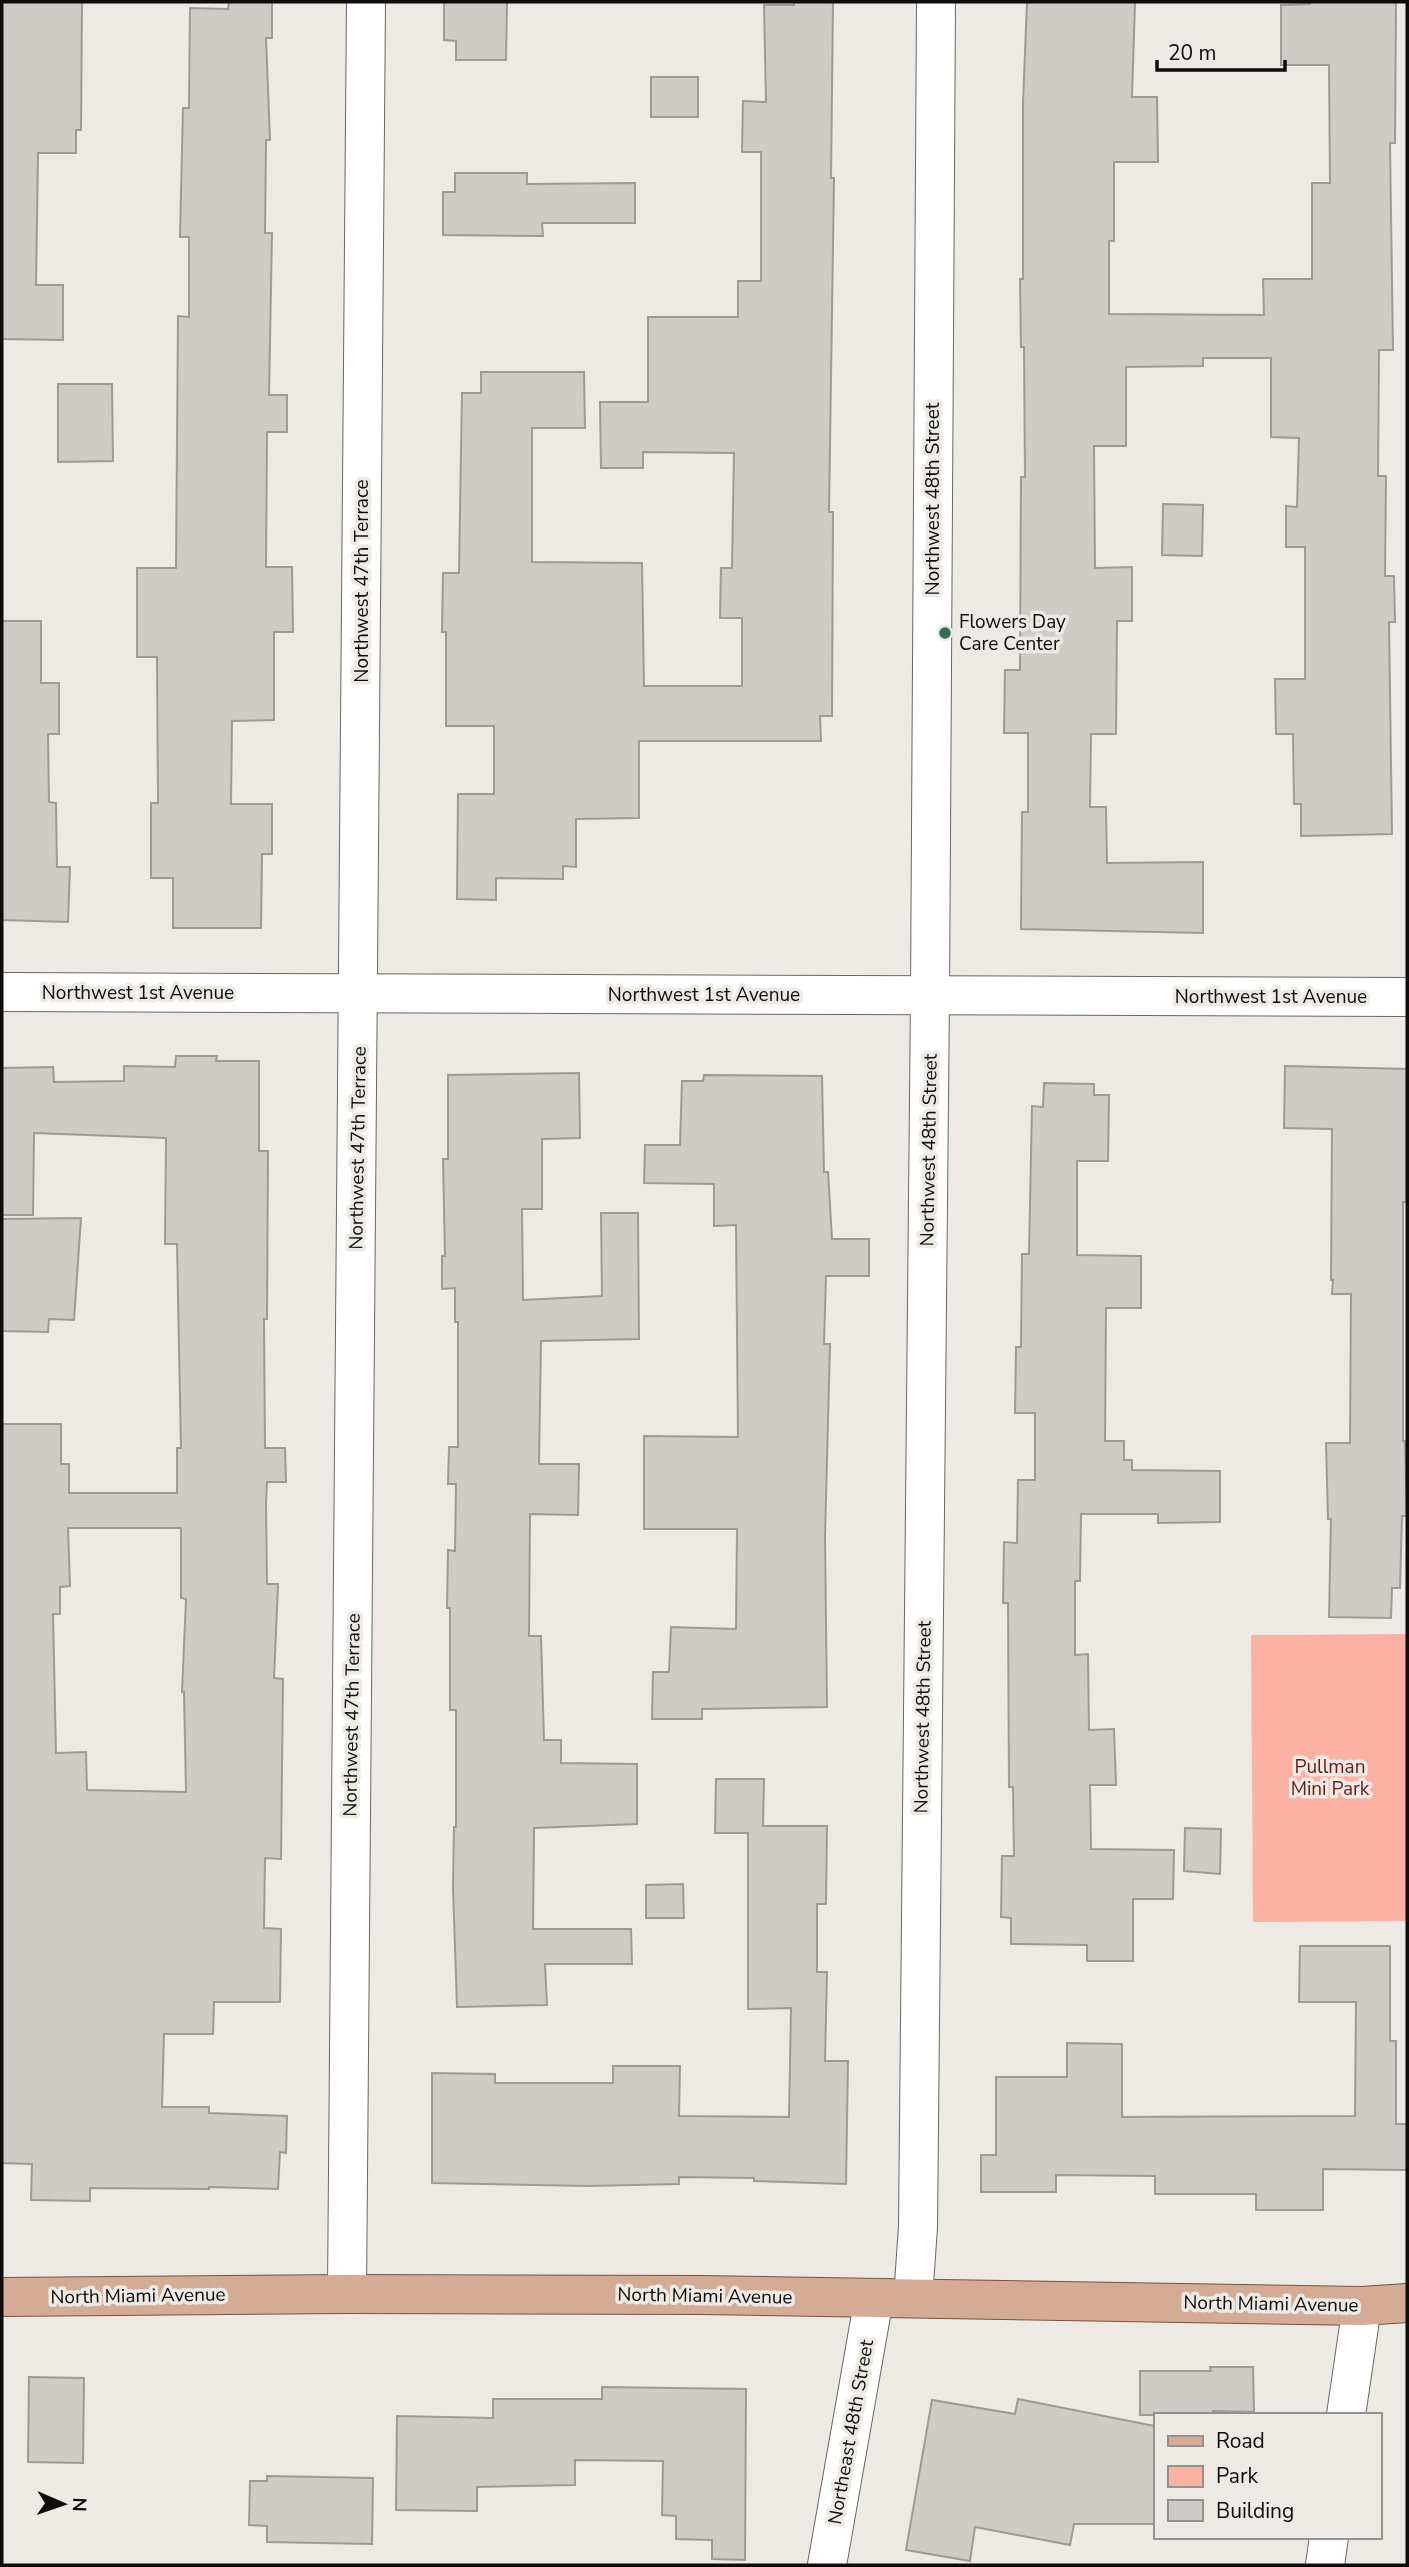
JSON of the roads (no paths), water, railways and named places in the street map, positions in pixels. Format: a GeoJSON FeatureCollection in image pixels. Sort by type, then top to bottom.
{"type":"FeatureCollection","features":[{"type":"Feature","properties":{"kind":"main road","name":"North Miami Avenue"},"geometry":{"type":"LineString","coordinates":[[2,2297],[347,2294],[913,2298],[1362,2306],[1407,2303]]}},
{"type":"Feature","properties":{"kind":"street","name":"Northwest 47th Terrace"},"geometry":{"type":"LineString","coordinates":[[347,2294],[366,2]]}},
{"type":"Feature","properties":{"kind":"street","name":"Northwest 48th Street"},"geometry":{"type":"LineString","coordinates":[[913,2298],[918,2227],[936,2]]}},
{"type":"Feature","properties":{"kind":"street","name":"Northwest 1st Avenue"},"geometry":{"type":"LineString","coordinates":[[2,992],[1407,997]]}},
{"type":"Feature","properties":{"kind":"street","name":"Northeast 48th Street"},"geometry":{"type":"LineString","coordinates":[[827,2565],[874,2298]]}},
{"type":"Feature","properties":{"kind":"street"},"geometry":{"type":"LineString","coordinates":[[1346,2413],[1362,2306]]}},
{"type":"Feature","properties":{"kind":"street"},"geometry":{"type":"LineString","coordinates":[[1325,2565],[1329,2539]]}},
{"type":"Feature","properties":{"kind":"place","name":"Flowers Day Care Center"},"geometry":{"type":"Point","coordinates":[945,633]}},
{"type":"Feature","properties":{"kind":"park label","name":"Pullman Mini Park"},"geometry":{"type":"Point","coordinates":[1330,1778]}}]}
